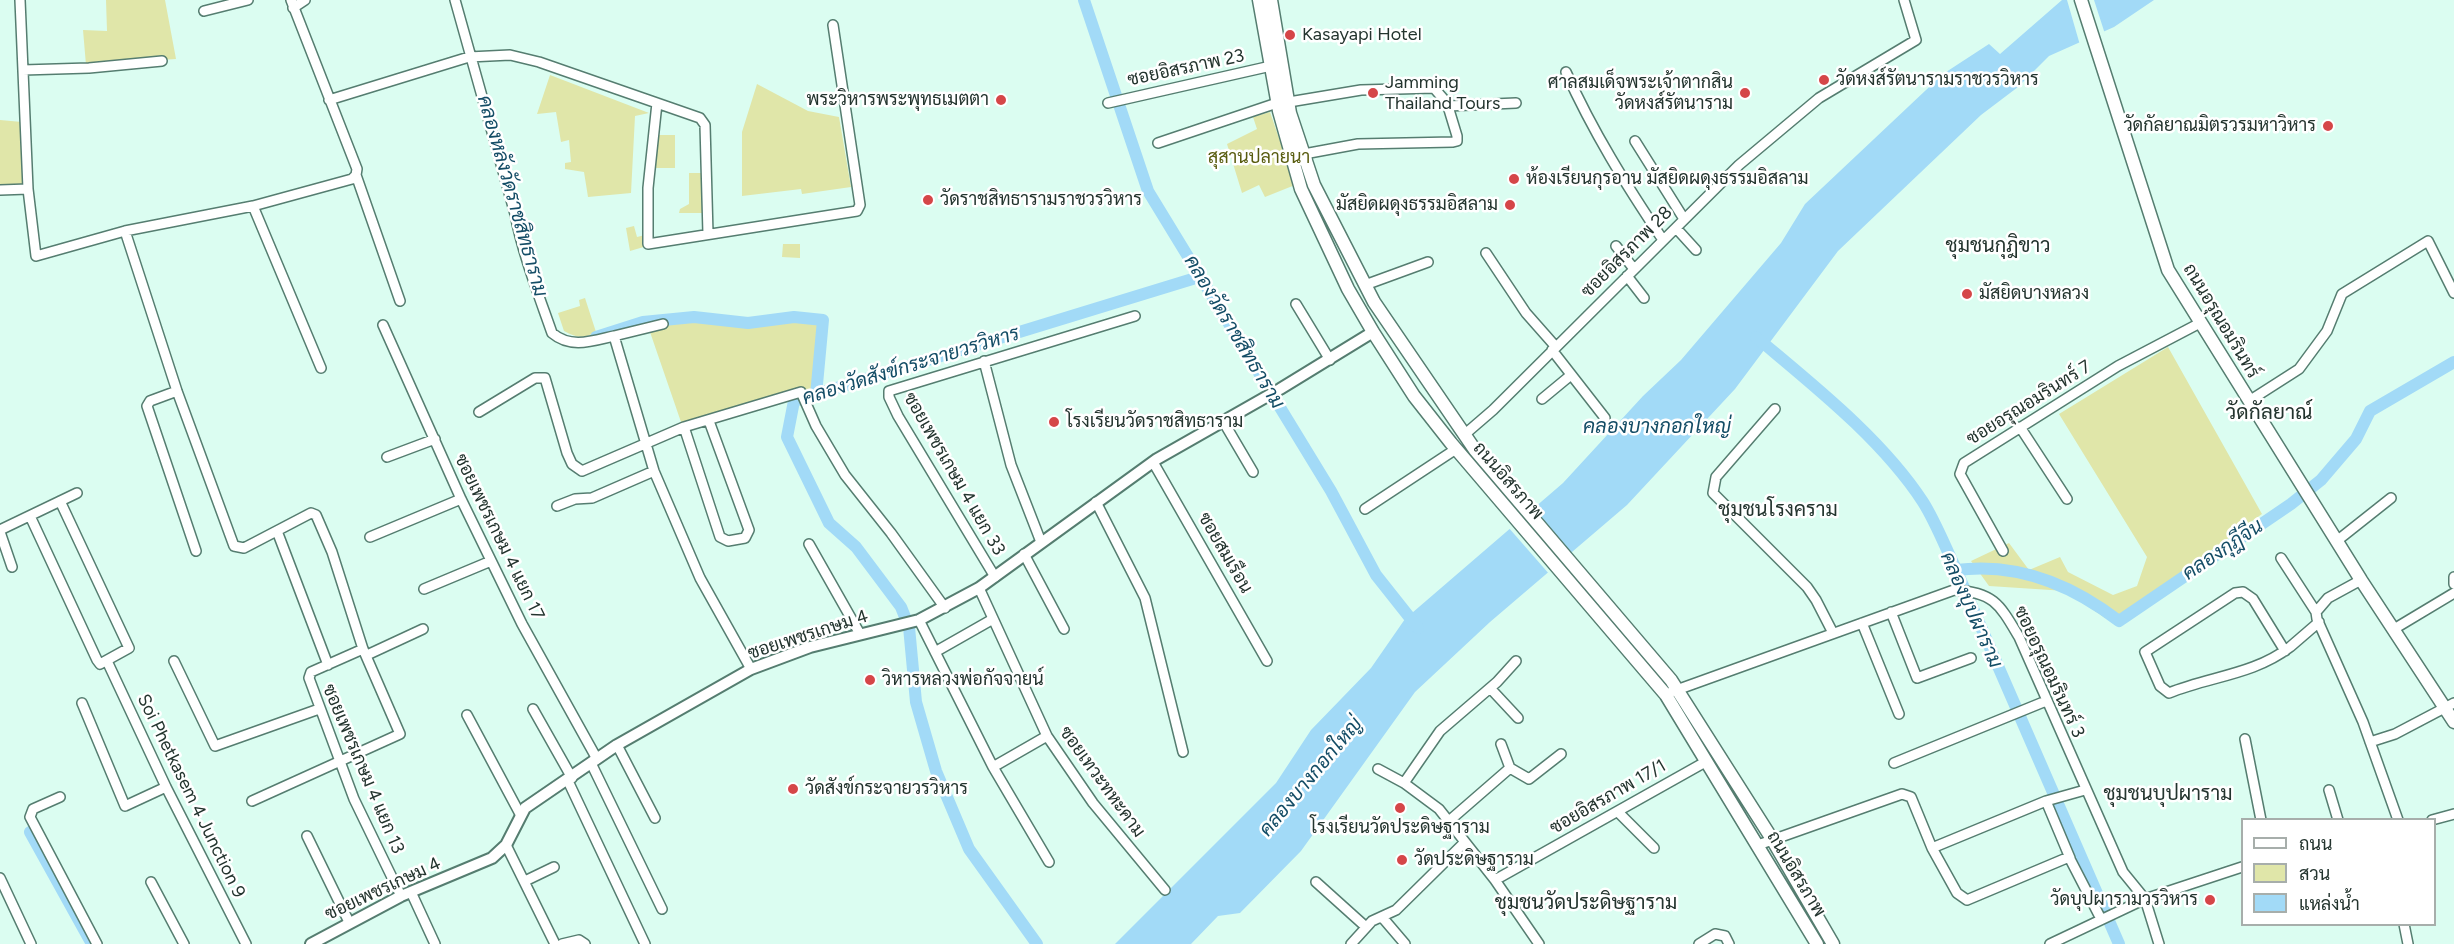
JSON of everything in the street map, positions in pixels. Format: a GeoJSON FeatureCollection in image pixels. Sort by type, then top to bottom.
{"type":"FeatureCollection","features":[{"type":"Feature","properties":{"kind":"main road","name":"ถนนอิสรภาพ"},"geometry":{"type":"LineString","coordinates":[[1259,0],[1271,66],[1283,102],[1301,189],[1348,289],[1373,332],[1414,396],[1459,452],[1606,623],[1672,692],[1707,761],[1816,944]]}},
{"type":"Feature","properties":{"kind":"main road"},"geometry":{"type":"LineString","coordinates":[[1271,0],[1283,102],[1314,185],[1365,285],[1475,450],[1615,612],[1672,692],[1772,839],[1833,944]]}},
{"type":"Feature","properties":{"kind":"main road","name":"ถนนอรุณอมรินทร์"},"geometry":{"type":"LineString","coordinates":[[2081,0],[2168,270],[2361,580],[2450,705],[2454,722]]}},
{"type":"Feature","properties":{"kind":"main road"},"geometry":{"type":"LineString","coordinates":[[1373,332],[1389,324]]}},
{"type":"Feature","properties":{"kind":"street"},"geometry":{"type":"LineString","coordinates":[[20,0],[28,189],[36,256],[125,231],[254,206],[352,179],[356,175]]}},
{"type":"Feature","properties":{"kind":"street"},"geometry":{"type":"LineString","coordinates":[[204,11],[248,0]]}},
{"type":"Feature","properties":{"kind":"street"},"geometry":{"type":"LineString","coordinates":[[305,0],[292,4],[357,169],[356,175],[400,301]]}},
{"type":"Feature","properties":{"kind":"street"},"geometry":{"type":"LineString","coordinates":[[455,0],[515,214],[522,249],[542,298],[552,333],[568,342],[578,344],[663,324]]}},
{"type":"Feature","properties":{"kind":"street","name":"ซอยอิสรภาพ 28"},"geometry":{"type":"LineString","coordinates":[[1464,435],[1739,165],[1819,98],[1916,40],[1904,0]]}},
{"type":"Feature","properties":{"kind":"street"},"geometry":{"type":"LineString","coordinates":[[657,103],[648,188],[648,244],[857,211],[859,208],[833,25]]}},
{"type":"Feature","properties":{"kind":"street"},"geometry":{"type":"LineString","coordinates":[[329,100],[470,57],[523,56],[657,103],[703,121],[708,234]]}},
{"type":"Feature","properties":{"kind":"street"},"geometry":{"type":"LineString","coordinates":[[23,70],[162,62]]}},
{"type":"Feature","properties":{"kind":"street","name":"ซอยอิสรภาพ 23"},"geometry":{"type":"LineString","coordinates":[[1108,103],[1271,66]]}},
{"type":"Feature","properties":{"kind":"street"},"geometry":{"type":"LineString","coordinates":[[1566,72],[1589,123],[1622,178],[1664,240]]}},
{"type":"Feature","properties":{"kind":"street"},"geometry":{"type":"LineString","coordinates":[[1158,144],[1283,102],[1361,90],[1434,88],[1448,106],[1457,141],[1358,144],[1304,154]]}},
{"type":"Feature","properties":{"kind":"street"},"geometry":{"type":"LineString","coordinates":[[1448,106],[1516,104]]}},
{"type":"Feature","properties":{"kind":"street"},"geometry":{"type":"LineString","coordinates":[[1635,141],[1684,219]]}},
{"type":"Feature","properties":{"kind":"street"},"geometry":{"type":"LineString","coordinates":[[0,190],[28,189]]}},
{"type":"Feature","properties":{"kind":"street"},"geometry":{"type":"LineString","coordinates":[[254,206],[321,368]]}},
{"type":"Feature","properties":{"kind":"street"},"geometry":{"type":"LineString","coordinates":[[1676,228],[1696,250]]}},
{"type":"Feature","properties":{"kind":"street"},"geometry":{"type":"LineString","coordinates":[[125,231],[177,391],[234,546],[244,548],[311,513],[319,519],[365,652],[400,734],[252,801]]}},
{"type":"Feature","properties":{"kind":"street"},"geometry":{"type":"LineString","coordinates":[[2249,401],[2299,369],[2327,332],[2342,294],[2428,241],[2454,293]]}},
{"type":"Feature","properties":{"kind":"street"},"geometry":{"type":"LineString","coordinates":[[1616,246],[1644,298]]}},
{"type":"Feature","properties":{"kind":"street"},"geometry":{"type":"LineString","coordinates":[[1486,253],[1526,313],[1605,418]]}},
{"type":"Feature","properties":{"kind":"street"},"geometry":{"type":"LineString","coordinates":[[1365,285],[1428,262]]}},
{"type":"Feature","properties":{"kind":"street"},"geometry":{"type":"LineString","coordinates":[[1296,304],[1330,360]]}},
{"type":"Feature","properties":{"kind":"street","name":"ซอยเพชรเกษม 4 แยก 33"},"geometry":{"type":"LineString","coordinates":[[995,577],[898,416],[888,395],[895,387],[1135,316]]}},
{"type":"Feature","properties":{"kind":"street","name":"ซอยอรุณอมรินทร์ 7"},"geometry":{"type":"LineString","coordinates":[[2003,551],[1960,470],[1964,463],[2118,366],[2200,323]]}},
{"type":"Feature","properties":{"kind":"street","name":"ซอยเพชรเกษม 4 แยก 17"},"geometry":{"type":"LineString","coordinates":[[383,325],[461,499],[524,628],[594,761],[662,909]]}},
{"type":"Feature","properties":{"kind":"street","name":"ซอยเพชรเกษม 4"},"geometry":{"type":"LineString","coordinates":[[315,943],[349,922],[406,894],[492,858],[506,845],[525,808],[617,745],[751,669],[810,647],[915,621],[945,608],[995,577],[1153,462],[1330,360],[1373,332]]}},
{"type":"Feature","properties":{"kind":"street"},"geometry":{"type":"LineString","coordinates":[[614,336],[654,471],[700,578],[751,669]]}},
{"type":"Feature","properties":{"kind":"street"},"geometry":{"type":"LineString","coordinates":[[984,361],[1011,465],[1041,542]]}},
{"type":"Feature","properties":{"kind":"street"},"geometry":{"type":"LineString","coordinates":[[1542,399],[1571,375]]}},
{"type":"Feature","properties":{"kind":"street"},"geometry":{"type":"LineString","coordinates":[[479,412],[541,377],[545,378],[567,453],[577,470],[582,471],[684,427],[800,392],[805,397],[816,426],[845,476],[891,533],[945,608]]}},
{"type":"Feature","properties":{"kind":"street"},"geometry":{"type":"LineString","coordinates":[[177,391],[150,401],[147,406],[196,551]]}},
{"type":"Feature","properties":{"kind":"street"},"geometry":{"type":"LineString","coordinates":[[1775,409],[1716,477],[1713,493],[1807,587],[1833,633]]}},
{"type":"Feature","properties":{"kind":"street"},"geometry":{"type":"LineString","coordinates":[[684,427],[720,537],[728,541],[745,538],[749,530],[709,421]]}},
{"type":"Feature","properties":{"kind":"street"},"geometry":{"type":"LineString","coordinates":[[1223,421],[1253,472]]}},
{"type":"Feature","properties":{"kind":"street"},"geometry":{"type":"LineString","coordinates":[[2020,427],[2067,499]]}},
{"type":"Feature","properties":{"kind":"street"},"geometry":{"type":"LineString","coordinates":[[387,457],[435,439]]}},
{"type":"Feature","properties":{"kind":"street"},"geometry":{"type":"LineString","coordinates":[[1365,509],[1459,452]]}},
{"type":"Feature","properties":{"kind":"street","name":"ซอยสมเรือน"},"geometry":{"type":"LineString","coordinates":[[1153,462],[1267,661]]}},
{"type":"Feature","properties":{"kind":"street"},"geometry":{"type":"LineString","coordinates":[[557,506],[576,498],[592,498],[654,471]]}},
{"type":"Feature","properties":{"kind":"street"},"geometry":{"type":"LineString","coordinates":[[12,567],[0,531],[77,493]]}},
{"type":"Feature","properties":{"kind":"street"},"geometry":{"type":"LineString","coordinates":[[2338,540],[2391,498]]}},
{"type":"Feature","properties":{"kind":"street"},"geometry":{"type":"LineString","coordinates":[[370,537],[461,499]]}},
{"type":"Feature","properties":{"kind":"street"},"geometry":{"type":"LineString","coordinates":[[30,516],[97,660],[100,664],[107,661],[129,648],[60,501]]}},
{"type":"Feature","properties":{"kind":"street"},"geometry":{"type":"LineString","coordinates":[[1096,502],[1145,598],[1183,752]]}},
{"type":"Feature","properties":{"kind":"street"},"geometry":{"type":"LineString","coordinates":[[277,531],[328,664]]}},
{"type":"Feature","properties":{"kind":"street"},"geometry":{"type":"LineString","coordinates":[[809,544],[860,634]]}},
{"type":"Feature","properties":{"kind":"street"},"geometry":{"type":"LineString","coordinates":[[1024,554],[1064,629]]}},
{"type":"Feature","properties":{"kind":"street"},"geometry":{"type":"LineString","coordinates":[[2281,558],[2316,612],[2370,742],[2397,818]]}},
{"type":"Feature","properties":{"kind":"street"},"geometry":{"type":"LineString","coordinates":[[424,589],[491,561]]}},
{"type":"Feature","properties":{"kind":"street"},"geometry":{"type":"LineString","coordinates":[[2454,577],[2454,584]]}},
{"type":"Feature","properties":{"kind":"street"},"geometry":{"type":"LineString","coordinates":[[2316,612],[2328,598],[2361,580]]}},
{"type":"Feature","properties":{"kind":"street","name":"ซอยเทวะทหะคาม"},"geometry":{"type":"LineString","coordinates":[[979,588],[1047,736],[1093,803],[1165,890]]}},
{"type":"Feature","properties":{"kind":"street","name":"ซอยอรุณอมรินทร์ 3"},"geometry":{"type":"LineString","coordinates":[[1672,692],[1954,590],[1968,591],[1992,599],[2002,608],[2019,637],[2123,872],[2145,901],[2159,944]]}},
{"type":"Feature","properties":{"kind":"street"},"geometry":{"type":"LineString","coordinates":[[2285,651],[2249,594],[2243,591],[2235,592],[2145,652],[2160,686],[2169,693],[2269,663],[2285,651],[2319,622]]}},
{"type":"Feature","properties":{"kind":"street"},"geometry":{"type":"LineString","coordinates":[[2394,629],[2454,593]]}},
{"type":"Feature","properties":{"kind":"street"},"geometry":{"type":"LineString","coordinates":[[1891,612],[1917,678],[1971,658]]}},
{"type":"Feature","properties":{"kind":"street"},"geometry":{"type":"LineString","coordinates":[[935,652],[993,619]]}},
{"type":"Feature","properties":{"kind":"street"},"geometry":{"type":"LineString","coordinates":[[915,621],[935,652],[993,767],[1049,862]]}},
{"type":"Feature","properties":{"kind":"street"},"geometry":{"type":"LineString","coordinates":[[1862,623],[1899,714]]}},
{"type":"Feature","properties":{"kind":"street","name":"ซอยเพชรเกษม 4 แยก 13"},"geometry":{"type":"LineString","coordinates":[[423,629],[328,664],[311,672],[309,678],[339,762],[406,894],[435,944]]}},
{"type":"Feature","properties":{"kind":"street","name":"Soi Phetkasem 4 Junction 9"},"geometry":{"type":"LineString","coordinates":[[107,661],[166,787],[246,944]]}},
{"type":"Feature","properties":{"kind":"street"},"geometry":{"type":"LineString","coordinates":[[174,661],[215,746],[319,709]]}},
{"type":"Feature","properties":{"kind":"street"},"geometry":{"type":"LineString","coordinates":[[1404,783],[1440,730],[1490,688],[1516,661]]}},
{"type":"Feature","properties":{"kind":"street"},"geometry":{"type":"LineString","coordinates":[[1490,688],[1518,718]]}},
{"type":"Feature","properties":{"kind":"street"},"geometry":{"type":"LineString","coordinates":[[1894,763],[2046,701]]}},
{"type":"Feature","properties":{"kind":"street"},"geometry":{"type":"LineString","coordinates":[[82,703],[125,806],[166,787]]}},
{"type":"Feature","properties":{"kind":"street"},"geometry":{"type":"LineString","coordinates":[[2370,742],[2395,734],[2450,705]]}},
{"type":"Feature","properties":{"kind":"street"},"geometry":{"type":"LineString","coordinates":[[533,709],[570,779],[645,944]]}},
{"type":"Feature","properties":{"kind":"street"},"geometry":{"type":"LineString","coordinates":[[467,715],[520,814]]}},
{"type":"Feature","properties":{"kind":"street"},"geometry":{"type":"LineString","coordinates":[[993,767],[1047,736]]}},
{"type":"Feature","properties":{"kind":"street"},"geometry":{"type":"LineString","coordinates":[[2245,739],[2261,818]]}},
{"type":"Feature","properties":{"kind":"street"},"geometry":{"type":"LineString","coordinates":[[1501,744],[1510,768],[1529,779],[1561,754]]}},
{"type":"Feature","properties":{"kind":"street"},"geometry":{"type":"LineString","coordinates":[[617,745],[655,819]]}},
{"type":"Feature","properties":{"kind":"street","name":"ซอยอิสรภาพ 17/1"},"geometry":{"type":"LineString","coordinates":[[1494,880],[1619,813],[1649,791],[1707,761]]}},
{"type":"Feature","properties":{"kind":"street"},"geometry":{"type":"LineString","coordinates":[[1449,821],[1510,768]]}},
{"type":"Feature","properties":{"kind":"street"},"geometry":{"type":"LineString","coordinates":[[1378,769],[1404,783],[1439,809],[1494,880],[1539,944]]}},
{"type":"Feature","properties":{"kind":"street"},"geometry":{"type":"LineString","coordinates":[[1932,848],[2046,801],[2085,790]]}},
{"type":"Feature","properties":{"kind":"street"},"geometry":{"type":"LineString","coordinates":[[2330,790],[2338,818]]}},
{"type":"Feature","properties":{"kind":"street"},"geometry":{"type":"LineString","coordinates":[[1758,845],[1908,795],[1932,848],[1958,893],[1967,900],[2065,857],[2070,858]]}},
{"type":"Feature","properties":{"kind":"street"},"geometry":{"type":"LineString","coordinates":[[60,797],[33,809],[30,817],[97,944]]}},
{"type":"Feature","properties":{"kind":"street"},"geometry":{"type":"LineString","coordinates":[[2046,801],[2070,858],[2105,916]]}},
{"type":"Feature","properties":{"kind":"street"},"geometry":{"type":"LineString","coordinates":[[1619,813],[1654,848]]}},
{"type":"Feature","properties":{"kind":"street"},"geometry":{"type":"LineString","coordinates":[[2436,818],[2454,814]]}},
{"type":"Feature","properties":{"kind":"street"},"geometry":{"type":"LineString","coordinates":[[307,836],[349,922]]}},
{"type":"Feature","properties":{"kind":"street"},"geometry":{"type":"LineString","coordinates":[[1351,944],[1372,921],[1396,910],[1464,843]]}},
{"type":"Feature","properties":{"kind":"street"},"geometry":{"type":"LineString","coordinates":[[506,845],[555,944]]}},
{"type":"Feature","properties":{"kind":"street"},"geometry":{"type":"LineString","coordinates":[[525,881],[555,867]]}},
{"type":"Feature","properties":{"kind":"street"},"geometry":{"type":"LineString","coordinates":[[2050,944],[2105,916],[2241,867]]}},
{"type":"Feature","properties":{"kind":"street"},"geometry":{"type":"LineString","coordinates":[[0,878],[31,944]]}},
{"type":"Feature","properties":{"kind":"street"},"geometry":{"type":"LineString","coordinates":[[151,882],[184,944]]}},
{"type":"Feature","properties":{"kind":"street"},"geometry":{"type":"LineString","coordinates":[[1316,882],[1366,927]]}},
{"type":"Feature","properties":{"kind":"street"},"geometry":{"type":"LineString","coordinates":[[1382,917],[1405,944]]}},
{"type":"Feature","properties":{"kind":"street"},"geometry":{"type":"LineString","coordinates":[[2404,926],[2408,944]]}},
{"type":"Feature","properties":{"kind":"street"},"geometry":{"type":"LineString","coordinates":[[1699,944],[1715,934],[1725,936],[1729,944]]}},
{"type":"Feature","properties":{"kind":"street"},"geometry":{"type":"LineString","coordinates":[[562,944],[579,940],[585,944]]}},
{"type":"Feature","properties":{"kind":"green space"},"geometry":{"type":"Polygon","coordinates":[[[106,0],[165,0],[176,59],[86,65],[83,30],[107,31],[106,0]]]}},
{"type":"Feature","properties":{"kind":"green space"},"geometry":{"type":"Polygon","coordinates":[[[550,75],[649,113],[635,116],[631,193],[588,197],[584,172],[565,169],[565,163],[571,162],[569,140],[561,142],[556,112],[537,114],[550,75]]]}},
{"type":"Feature","properties":{"kind":"green space"},"geometry":{"type":"Polygon","coordinates":[[[757,84],[808,111],[839,117],[851,187],[802,194],[801,189],[742,196],[742,132],[757,84]]]}},
{"type":"Feature","properties":{"kind":"green space","name":"สุสานปลายนา"},"geometry":{"type":"Polygon","coordinates":[[[1270,112],[1295,185],[1265,197],[1259,185],[1242,193],[1227,144],[1257,129],[1253,117],[1270,112]]]}},
{"type":"Feature","properties":{"kind":"green space"},"geometry":{"type":"Polygon","coordinates":[[[0,120],[22,122],[24,185],[0,185],[0,120]]]}},
{"type":"Feature","properties":{"kind":"green space"},"geometry":{"type":"Polygon","coordinates":[[[656,135],[675,135],[675,168],[652,168],[656,135]]]}},
{"type":"Feature","properties":{"kind":"green space"},"geometry":{"type":"Polygon","coordinates":[[[689,173],[703,173],[704,213],[679,213],[680,209],[689,204],[689,173]]]}},
{"type":"Feature","properties":{"kind":"green space"},"geometry":{"type":"Polygon","coordinates":[[[634,226],[637,237],[645,235],[647,246],[630,251],[626,228],[634,226]]]}},
{"type":"Feature","properties":{"kind":"green space"},"geometry":{"type":"Polygon","coordinates":[[[783,244],[800,244],[800,258],[782,257],[783,244]]]}},
{"type":"Feature","properties":{"kind":"green space"},"geometry":{"type":"Polygon","coordinates":[[[585,298],[596,332],[584,337],[564,331],[558,313],[580,306],[579,300],[585,298]]]}},
{"type":"Feature","properties":{"kind":"green space"},"geometry":{"type":"Polygon","coordinates":[[[669,323],[820,323],[812,392],[681,422],[650,332],[669,323]]]}},
{"type":"Feature","properties":{"kind":"green space"},"geometry":{"type":"Polygon","coordinates":[[[2168,347],[2262,514],[2121,615],[2105,618],[2066,591],[1989,586],[1971,561],[2009,543],[2029,570],[2060,557],[2068,572],[2113,595],[2137,586],[2147,557],[2059,414],[2168,347]]]}},
{"type":"Feature","properties":{"kind":"water","name":"คลองบางกอกใหญ่"},"geometry":{"type":"Polygon","coordinates":[[[2062,0],[2154,0],[2114,27],[2049,56],[2018,87],[1981,115],[1838,251],[1735,389],[1627,505],[1490,622],[1415,692],[1301,851],[1240,913],[1218,916],[1191,944],[1115,944],[1276,783],[1311,730],[1371,668],[1405,619],[1563,483],[1643,396],[1681,360],[1781,243],[1805,204],[1943,74],[1989,44],[2000,54],[2062,0]]]}},
{"type":"Feature","properties":{"kind":"pier"},"geometry":{"type":"Polygon","coordinates":[[[2067,0],[2094,0],[2105,34],[2080,45],[2067,0]]]}},
{"type":"Feature","properties":{"kind":"pier"},"geometry":{"type":"Polygon","coordinates":[[[1530,508],[1572,556],[1550,575],[1508,527],[1530,508]]]}},
{"type":"Feature","properties":{"kind":"waterway","name":"คลองวัดราชสิทธาราม"},"geometry":{"type":"LineString","coordinates":[[1084,0],[1148,191],[1331,491],[1376,575],[1418,628]]}},
{"type":"Feature","properties":{"kind":"waterway","name":"คลองวัดสังข์กระจายวรวิหาร"},"geometry":{"type":"LineString","coordinates":[[1037,944],[969,849],[936,771],[916,702],[909,627],[901,607],[856,547],[829,523],[787,437],[794,401],[1199,277]]}},
{"type":"Feature","properties":{"kind":"waterway","name":"คลองหลังวัดราชสิทธาราม"},"geometry":{"type":"LineString","coordinates":[[596,337],[643,322],[694,317],[748,323],[794,317],[823,320],[816,395]]}},
{"type":"Feature","properties":{"kind":"waterway","name":"คลองบุปผาราม"},"geometry":{"type":"LineString","coordinates":[[1756,337],[1846,414],[1888,456],[1923,502],[1954,565],[2119,944]]}},
{"type":"Feature","properties":{"kind":"waterway","name":"คลองกุฎีจีน"},"geometry":{"type":"LineString","coordinates":[[1956,570],[2000,569],[2042,579],[2082,596],[2119,621],[2291,504],[2321,480],[2356,439],[2370,411],[2454,362]]}},
{"type":"Feature","properties":{"kind":"waterway"},"geometry":{"type":"LineString","coordinates":[[30,832],[92,944]]}},
{"type":"Feature","properties":{"kind":"place","name":"Kasayapi Hotel"},"geometry":{"type":"Point","coordinates":[1290,35]}},
{"type":"Feature","properties":{"kind":"place","name":"วัดหงส์รัตนารามราชวรวิหาร"},"geometry":{"type":"Point","coordinates":[1824,80]}},
{"type":"Feature","properties":{"kind":"place","name":"Jamming Thailand Tours"},"geometry":{"type":"Point","coordinates":[1373,93]}},
{"type":"Feature","properties":{"kind":"place","name":"ศาลสมเด็จพระเจ้าตากสิน วัดหงส์รัตนาราม"},"geometry":{"type":"Point","coordinates":[1745,93]}},
{"type":"Feature","properties":{"kind":"place","name":"พระวิหารพระพุทธเมตตา"},"geometry":{"type":"Point","coordinates":[1001,100]}},
{"type":"Feature","properties":{"kind":"place","name":"วัดกัลยาณมิตรวรมหาวิหาร"},"geometry":{"type":"Point","coordinates":[2328,126]}},
{"type":"Feature","properties":{"kind":"place","name":"ห้องเรียนกุรอาน มัสยิดผดุงธรรมอิสลาม"},"geometry":{"type":"Point","coordinates":[1514,179]}},
{"type":"Feature","properties":{"kind":"place","name":"วัดราชสิทธารามราชวรวิหาร"},"geometry":{"type":"Point","coordinates":[928,200]}},
{"type":"Feature","properties":{"kind":"place","name":"มัสยิดผดุงธรรมอิสลาม"},"geometry":{"type":"Point","coordinates":[1510,205]}},
{"type":"Feature","properties":{"kind":"place","name":"มัสยิดบางหลวง"},"geometry":{"type":"Point","coordinates":[1967,294]}},
{"type":"Feature","properties":{"kind":"place","name":"โรงเรียนวัดราชสิทธาราม"},"geometry":{"type":"Point","coordinates":[1054,422]}},
{"type":"Feature","properties":{"kind":"place","name":"วิหารหลวงพ่อกัจจายน์"},"geometry":{"type":"Point","coordinates":[870,680]}},
{"type":"Feature","properties":{"kind":"place","name":"วัดสังข์กระจายวรวิหาร"},"geometry":{"type":"Point","coordinates":[793,789]}},
{"type":"Feature","properties":{"kind":"place","name":"โรงเรียนวัดประดิษฐาราม"},"geometry":{"type":"Point","coordinates":[1400,808]}},
{"type":"Feature","properties":{"kind":"place","name":"วัดประดิษฐาราม"},"geometry":{"type":"Point","coordinates":[1402,860]}},
{"type":"Feature","properties":{"kind":"place","name":"วัดบุปผารามวรวิหาร"},"geometry":{"type":"Point","coordinates":[2210,900]}},
{"type":"Feature","properties":{"kind":"district","name":"ชุมชนกุฎิขาว"},"geometry":{"type":"Point","coordinates":[1998,246]}},
{"type":"Feature","properties":{"kind":"district","name":"วัดกัลยาณ์"},"geometry":{"type":"Point","coordinates":[2269,413]}},
{"type":"Feature","properties":{"kind":"district","name":"ชุมชนโรงคราม"},"geometry":{"type":"Point","coordinates":[1778,510]}},
{"type":"Feature","properties":{"kind":"district","name":"ชุมชนบุปผาราม"},"geometry":{"type":"Point","coordinates":[2168,794]}},
{"type":"Feature","properties":{"kind":"district","name":"ชุมชนวัดประดิษฐาราม"},"geometry":{"type":"Point","coordinates":[1586,903]}}]}
